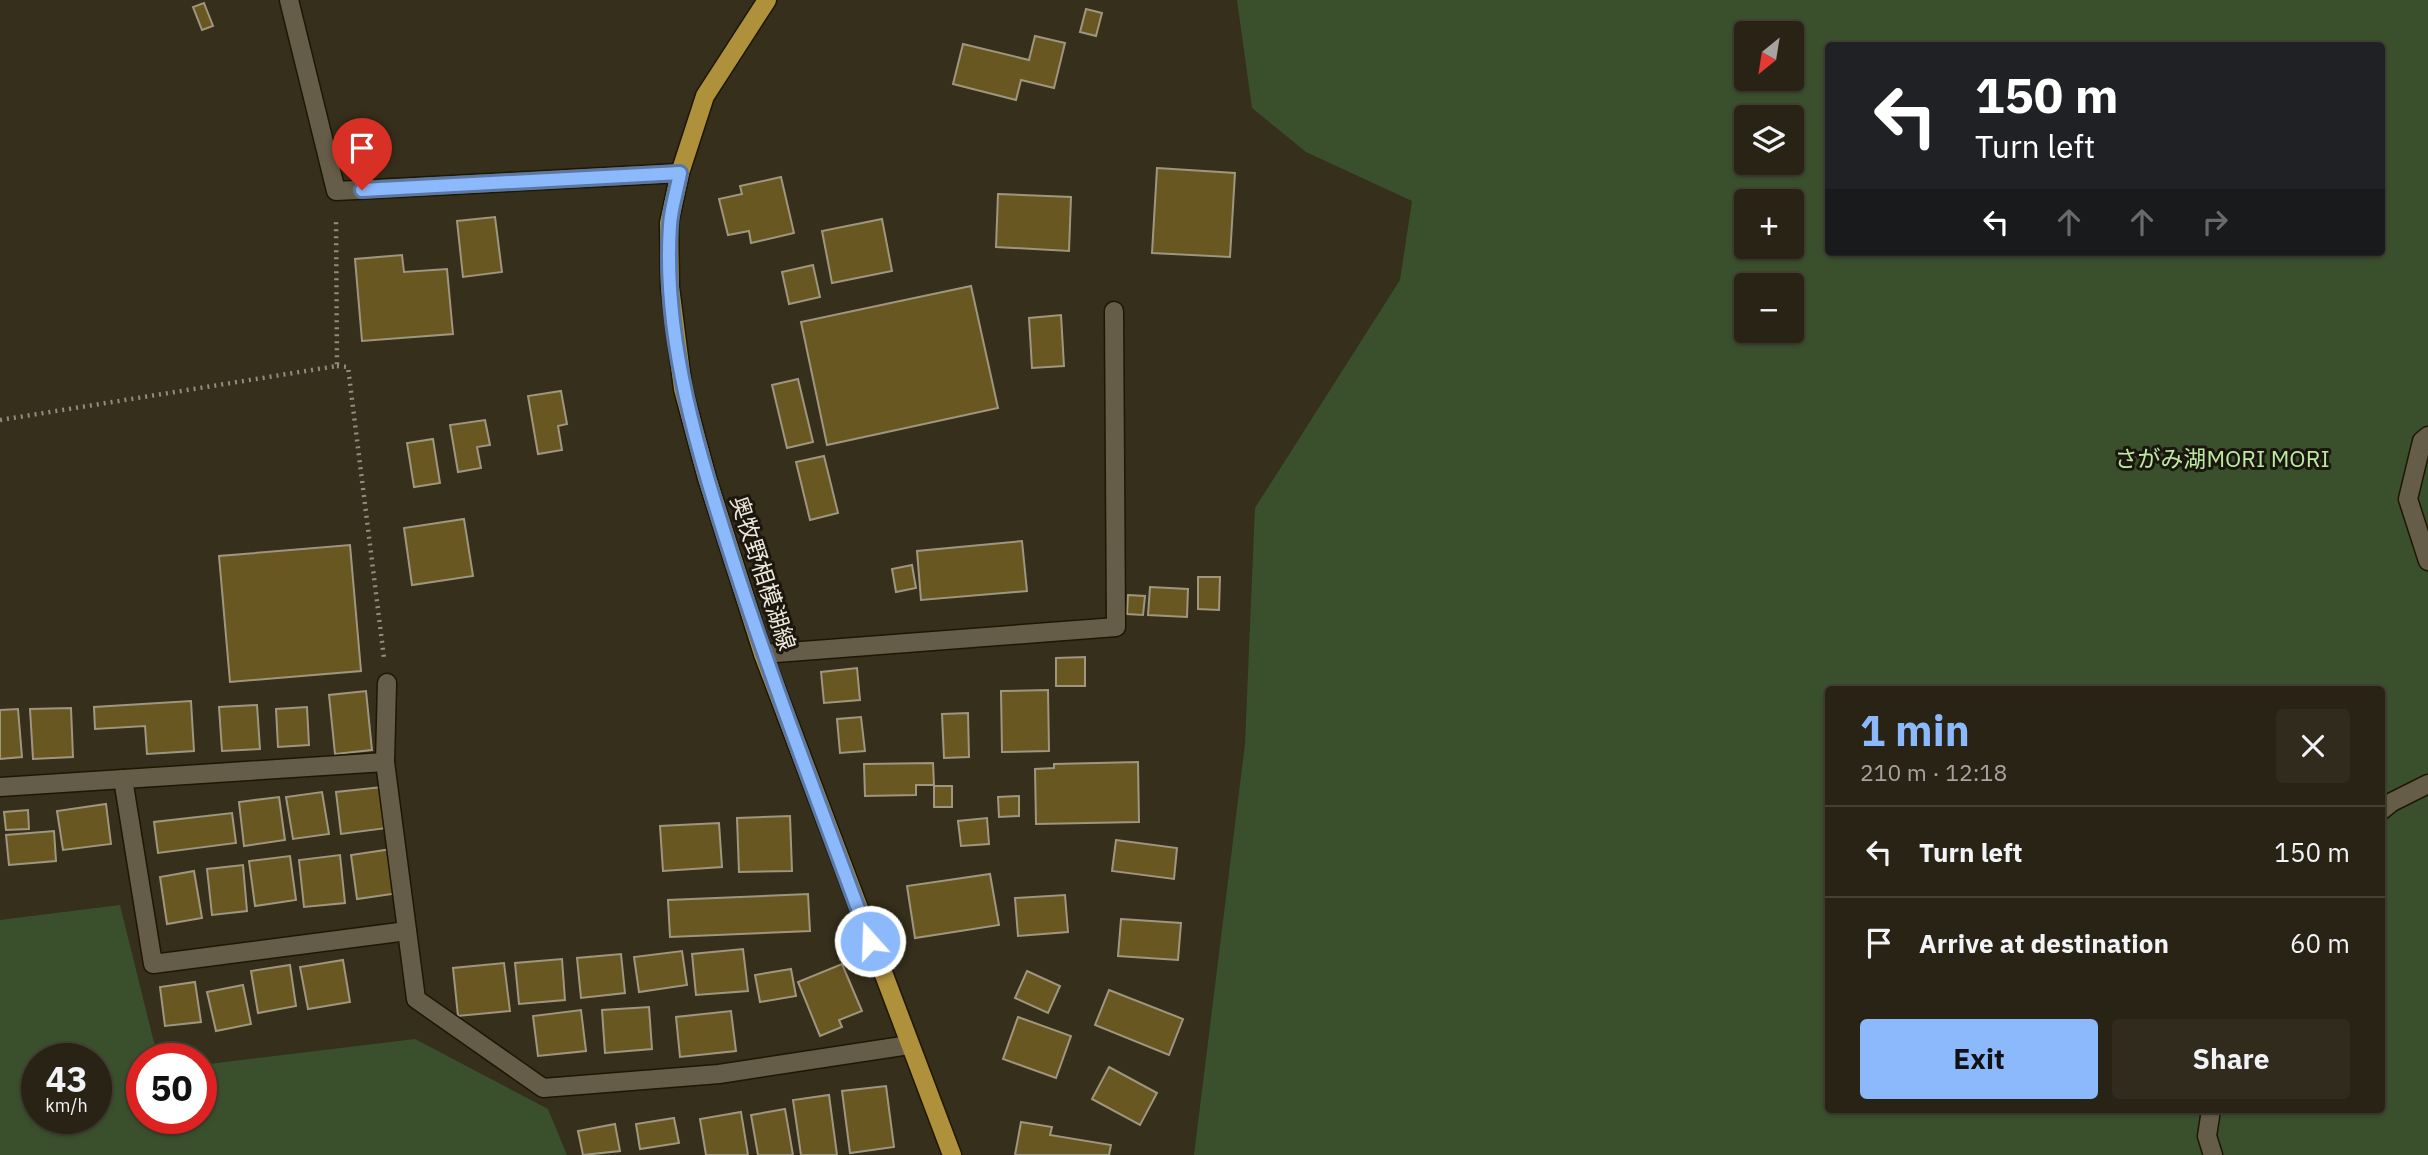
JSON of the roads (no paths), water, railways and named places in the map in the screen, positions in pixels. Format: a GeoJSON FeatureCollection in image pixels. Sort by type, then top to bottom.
{"type":"FeatureCollection","features":[{"type":"Feature","properties":{"kind":"main road","name":"奥牧野相模湖線"},"geometry":{"type":"LineString","coordinates":[[767,0],[705,96],[680,173],[670,223],[670,286],[683,389],[707,478],[763,654],[952,1155]]}},
{"type":"Feature","properties":{"kind":"street"},"geometry":{"type":"LineString","coordinates":[[289,0],[336,191],[680,173]]}},
{"type":"Feature","properties":{"kind":"street"},"geometry":{"type":"LineString","coordinates":[[763,654],[1116,627],[1114,311]]}},
{"type":"Feature","properties":{"kind":"street"},"geometry":{"type":"LineString","coordinates":[[2428,436],[2422,440],[2408,499],[2428,561]]}},
{"type":"Feature","properties":{"kind":"street"},"geometry":{"type":"LineString","coordinates":[[387,683],[385,762],[416,999],[543,1088],[719,1074],[909,1045]]}},
{"type":"Feature","properties":{"kind":"street"},"geometry":{"type":"LineString","coordinates":[[0,787],[385,762]]}},
{"type":"Feature","properties":{"kind":"street"},"geometry":{"type":"LineString","coordinates":[[123,779],[153,964],[407,931]]}},
{"type":"Feature","properties":{"kind":"street"},"geometry":{"type":"LineString","coordinates":[[2385,808],[2428,785]]}},
{"type":"Feature","properties":{"kind":"street"},"geometry":{"type":"LineString","coordinates":[[2211,1113],[2207,1136],[2213,1155]]}},
{"type":"Feature","properties":{"kind":"park label","name":"さがみ湖MORI MORI"},"geometry":{"type":"Point","coordinates":[2222,459]}}]}
